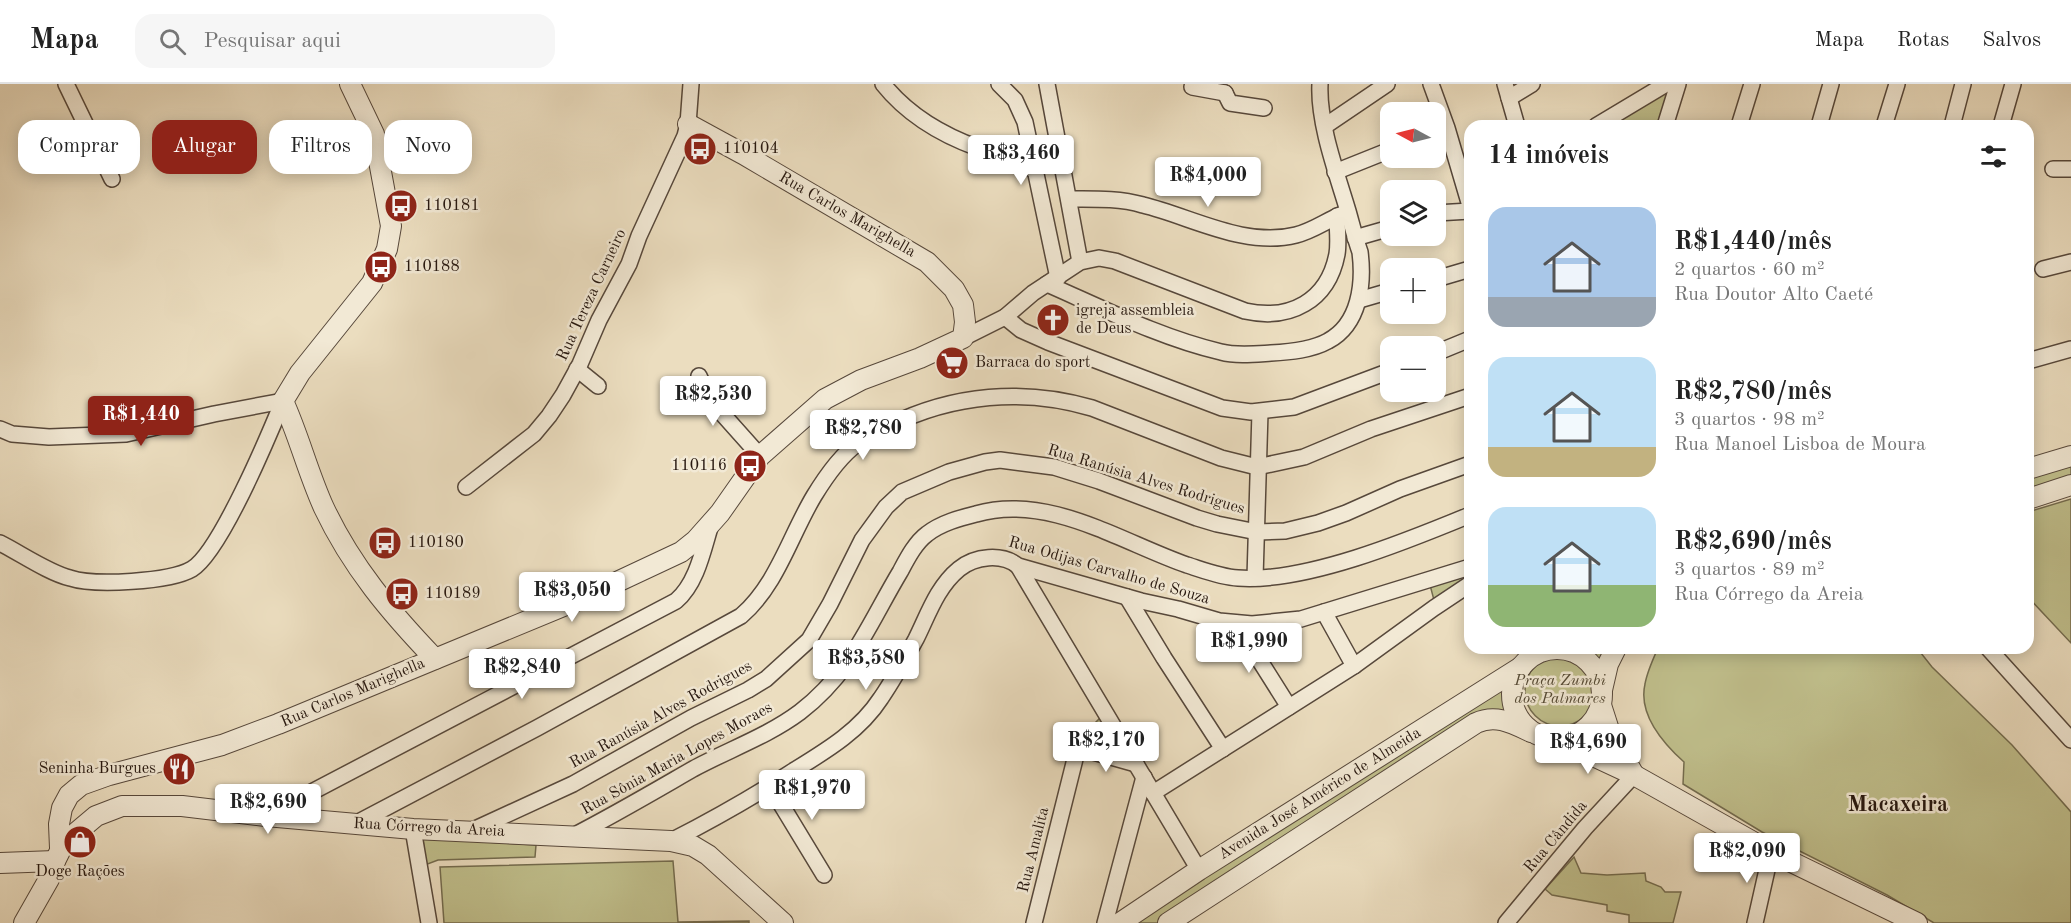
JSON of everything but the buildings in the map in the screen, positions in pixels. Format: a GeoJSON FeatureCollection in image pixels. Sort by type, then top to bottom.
{"type":"FeatureCollection","features":[{"type":"Feature","properties":{"kind":"street"},"geometry":{"type":"LineString","coordinates":[[66,84],[112,178]]}},
{"type":"Feature","properties":{"kind":"street"},"geometry":{"type":"LineString","coordinates":[[0,543],[67,578],[88,583],[108,584],[179,574],[192,569],[203,560],[240,496],[283,401],[305,366],[372,283],[387,249],[391,226],[374,134],[350,84]]}},
{"type":"Feature","properties":{"kind":"street","name":"Rua Tereza Carneiro"},"geometry":{"type":"LineString","coordinates":[[466,487],[534,434],[549,416],[577,369],[599,320],[629,264],[639,236],[677,155],[688,124],[691,84]]}},
{"type":"Feature","properties":{"kind":"street"},"geometry":{"type":"LineString","coordinates":[[884,84],[913,114],[933,127],[980,149],[1014,159],[1034,170]]}},
{"type":"Feature","properties":{"kind":"street"},"geometry":{"type":"LineString","coordinates":[[999,84],[1015,100],[1021,111],[1028,136],[1052,281],[1159,333],[1223,353],[1294,352],[1329,340],[1346,326],[1359,300],[1362,265],[1355,238],[1342,214]]}},
{"type":"Feature","properties":{"kind":"street"},"geometry":{"type":"LineString","coordinates":[[1060,84],[1049,90],[1080,262],[1099,258],[1107,259],[1245,311],[1256,313],[1282,312],[1308,302],[1327,283],[1337,252],[1342,214],[1320,100],[1320,84]]}},
{"type":"Feature","properties":{"kind":"street"},"geometry":{"type":"LineString","coordinates":[[1325,126],[1366,91],[1387,84]]}},
{"type":"Feature","properties":{"kind":"street"},"geometry":{"type":"LineString","coordinates":[[1431,84],[1435,102]]}},
{"type":"Feature","properties":{"kind":"street"},"geometry":{"type":"LineString","coordinates":[[1515,120],[1507,91],[1532,84]]}},
{"type":"Feature","properties":{"kind":"street"},"geometry":{"type":"LineString","coordinates":[[1606,120],[1666,84]]}},
{"type":"Feature","properties":{"kind":"street"},"geometry":{"type":"LineString","coordinates":[[1667,120],[1678,84]]}},
{"type":"Feature","properties":{"kind":"street"},"geometry":{"type":"LineString","coordinates":[[1741,120],[1752,84]]}},
{"type":"Feature","properties":{"kind":"street"},"geometry":{"type":"LineString","coordinates":[[1820,120],[1831,84]]}},
{"type":"Feature","properties":{"kind":"street"},"geometry":{"type":"LineString","coordinates":[[1886,120],[1897,84]]}},
{"type":"Feature","properties":{"kind":"street"},"geometry":{"type":"LineString","coordinates":[[1954,120],[1963,84]]}},
{"type":"Feature","properties":{"kind":"street"},"geometry":{"type":"LineString","coordinates":[[2003,120],[2013,84]]}},
{"type":"Feature","properties":{"kind":"street"},"geometry":{"type":"LineString","coordinates":[[1192,87],[1226,88],[1230,103],[1264,108]]}},
{"type":"Feature","properties":{"kind":"street","name":"Rua Carlos Marighella"},"geometry":{"type":"LineString","coordinates":[[688,124],[927,262],[954,289],[963,306],[965,322],[963,338]]}},
{"type":"Feature","properties":{"kind":"street"},"geometry":{"type":"LineString","coordinates":[[1446,138],[1464,175]]}},
{"type":"Feature","properties":{"kind":"street"},"geometry":{"type":"LineString","coordinates":[[1335,172],[1380,154]]}},
{"type":"Feature","properties":{"kind":"street"},"geometry":{"type":"LineString","coordinates":[[2054,170],[2071,169]]}},
{"type":"Feature","properties":{"kind":"street"},"geometry":{"type":"LineString","coordinates":[[1070,199],[1109,199],[1144,205],[1257,237],[1299,235],[1342,214]]}},
{"type":"Feature","properties":{"kind":"street"},"geometry":{"type":"LineString","coordinates":[[1446,212],[1464,211]]}},
{"type":"Feature","properties":{"kind":"street"},"geometry":{"type":"LineString","coordinates":[[1355,238],[1380,231]]}},
{"type":"Feature","properties":{"kind":"street","name":"Rua Carlos Marighella"},"geometry":{"type":"LineString","coordinates":[[57,854],[62,808],[69,795],[81,785],[109,775],[175,759],[278,724],[656,566],[688,547],[732,498],[760,456],[818,405],[861,380],[920,358],[1005,316],[1080,262]]}},
{"type":"Feature","properties":{"kind":"street"},"geometry":{"type":"LineString","coordinates":[[2043,269],[2071,262]]}},
{"type":"Feature","properties":{"kind":"street"},"geometry":{"type":"LineString","coordinates":[[1446,276],[1464,271]]}},
{"type":"Feature","properties":{"kind":"street"},"geometry":{"type":"LineString","coordinates":[[1359,300],[1380,294]]}},
{"type":"Feature","properties":{"kind":"street"},"geometry":{"type":"LineString","coordinates":[[1005,316],[1021,330],[1048,342],[1222,408],[1260,412],[1294,407],[1380,375]]}},
{"type":"Feature","properties":{"kind":"street"},"geometry":{"type":"LineString","coordinates":[[1446,349],[1464,341]]}},
{"type":"Feature","properties":{"kind":"street"},"geometry":{"type":"LineString","coordinates":[[2034,359],[2071,349]]}},
{"type":"Feature","properties":{"kind":"street"},"geometry":{"type":"LineString","coordinates":[[577,369],[597,386]]}},
{"type":"Feature","properties":{"kind":"street"},"geometry":{"type":"LineString","coordinates":[[699,376],[710,400],[760,456]]}},
{"type":"Feature","properties":{"kind":"street"},"geometry":{"type":"LineString","coordinates":[[354,824],[546,723],[741,616],[760,597],[813,499],[836,467],[857,444],[918,412],[994,397],[1014,396],[1071,402],[1221,458],[1257,467],[1304,457],[1371,429],[1464,398]]}},
{"type":"Feature","properties":{"kind":"street"},"geometry":{"type":"LineString","coordinates":[[0,429],[12,434],[49,436],[126,434],[283,401]]}},
{"type":"Feature","properties":{"kind":"street"},"geometry":{"type":"LineString","coordinates":[[283,401],[321,502],[344,545],[372,588],[435,659]]}},
{"type":"Feature","properties":{"kind":"street"},"geometry":{"type":"LineString","coordinates":[[1255,578],[1260,412]]}},
{"type":"Feature","properties":{"kind":"street"},"geometry":{"type":"LineString","coordinates":[[2034,467],[2071,456]]}},
{"type":"Feature","properties":{"kind":"street","name":"Rua Ranúsia Alves Rodrigues"},"geometry":{"type":"LineString","coordinates":[[473,830],[573,784],[766,679],[809,640],[826,612],[862,540],[879,514],[902,492],[927,480],[986,462],[1009,461],[1034,464],[1078,474],[1217,524],[1257,532],[1285,531],[1346,513],[1400,489],[1464,466]]}},
{"type":"Feature","properties":{"kind":"street"},"geometry":{"type":"LineString","coordinates":[[2034,497],[2071,485]]}},
{"type":"Feature","properties":{"kind":"street","name":"Rua Sônia Maria Lopes Moraes"},"geometry":{"type":"LineString","coordinates":[[573,836],[798,713],[828,686],[847,663],[905,562],[920,541],[935,529],[949,523],[992,510],[1013,508],[1044,512],[1216,574],[1237,578],[1255,578],[1284,575],[1369,553],[1464,517]]}},
{"type":"Feature","properties":{"kind":"street"},"geometry":{"type":"LineString","coordinates":[[266,816],[676,601],[692,579],[702,556],[711,524]]}},
{"type":"Feature","properties":{"kind":"street","name":"Rua Odijas Carvalho de Souza"},"geometry":{"type":"LineString","coordinates":[[671,841],[716,818],[842,740],[874,708],[902,665],[941,589],[960,568],[977,560],[1005,559],[1018,566],[1127,597],[1236,623],[1285,622],[1464,569]]}},
{"type":"Feature","properties":{"kind":"street"},"geometry":{"type":"LineString","coordinates":[[1018,566],[1199,870]]}},
{"type":"Feature","properties":{"kind":"street"},"geometry":{"type":"LineString","coordinates":[[1418,584],[1434,608]]}},
{"type":"Feature","properties":{"kind":"street"},"geometry":{"type":"LineString","coordinates":[[1153,793],[1354,666],[1464,588]]}},
{"type":"Feature","properties":{"kind":"street"},"geometry":{"type":"LineString","coordinates":[[1127,597],[1223,749]]}},
{"type":"Feature","properties":{"kind":"street"},"geometry":{"type":"LineString","coordinates":[[1324,612],[1354,666]]}},
{"type":"Feature","properties":{"kind":"street"},"geometry":{"type":"LineString","coordinates":[[1236,623],[1289,707]]}},
{"type":"Feature","properties":{"kind":"street"},"geometry":{"type":"LineString","coordinates":[[1537,654],[1521,666],[1514,677],[1512,690],[1512,702],[1516,714],[1531,732],[1544,738],[1559,740],[1634,775],[1771,852],[1896,918],[1917,923]]}},
{"type":"Feature","properties":{"kind":"street"},"geometry":{"type":"LineString","coordinates":[[1575,654],[1585,658],[1599,677],[1601,697],[1610,733],[1634,775]]}},
{"type":"Feature","properties":{"kind":"street"},"geometry":{"type":"LineString","coordinates":[[1559,740],[1573,737],[1586,729],[1595,718],[1608,664],[1613,654]]}},
{"type":"Feature","properties":{"kind":"street"},"geometry":{"type":"LineString","coordinates":[[1993,654],[2071,740]]}},
{"type":"Feature","properties":{"kind":"street","name":"Avenida José Américo de Almeida"},"geometry":{"type":"LineString","coordinates":[[1120,923],[1199,870],[1521,666]]}},
{"type":"Feature","properties":{"kind":"street","name":"Avenida José Américo de Almeida"},"geometry":{"type":"LineString","coordinates":[[1168,923],[1476,723],[1497,719],[1531,732]]}},
{"type":"Feature","properties":{"kind":"street","name":"Rua Amalita"},"geometry":{"type":"LineString","coordinates":[[1034,923],[1077,750],[1090,751],[1140,771]]}},
{"type":"Feature","properties":{"kind":"street"},"geometry":{"type":"LineString","coordinates":[[1105,923],[1140,771]]}},
{"type":"Feature","properties":{"kind":"street","name":"Rua Cândida"},"geometry":{"type":"LineString","coordinates":[[1506,923],[1634,775]]}},
{"type":"Feature","properties":{"kind":"street"},"geometry":{"type":"LineString","coordinates":[[770,786],[824,875]]}},
{"type":"Feature","properties":{"kind":"street","name":"Rua Córrego da Areia"},"geometry":{"type":"LineString","coordinates":[[57,854],[96,816],[122,806],[182,806],[413,829],[671,841],[693,846],[708,855],[783,923]]}},
{"type":"Feature","properties":{"kind":"street"},"geometry":{"type":"LineString","coordinates":[[413,829],[429,923]]}},
{"type":"Feature","properties":{"kind":"street"},"geometry":{"type":"LineString","coordinates":[[1755,923],[1771,852]]}},
{"type":"Feature","properties":{"kind":"street"},"geometry":{"type":"LineString","coordinates":[[0,863],[57,854],[49,879],[24,923]]}},
{"type":"Feature","properties":{"kind":"green space"},"geometry":{"type":"Polygon","coordinates":[[[1676,84],[1667,120],[1606,120],[1676,84]]]}},
{"type":"Feature","properties":{"kind":"green space"},"geometry":{"type":"Polygon","coordinates":[[[2071,459],[2071,479],[2034,489],[2034,469],[2071,459]]]}},
{"type":"Feature","properties":{"kind":"green space"},"geometry":{"type":"Polygon","coordinates":[[[2071,499],[2071,643],[2034,603],[2034,510],[2071,499]]]}},
{"type":"Feature","properties":{"kind":"green space"},"geometry":{"type":"Polygon","coordinates":[[[1464,572],[1464,588],[1435,604],[1430,585],[1464,572]]]}},
{"type":"Feature","properties":{"kind":"green space"},"geometry":{"type":"Polygon","coordinates":[[[1583,654],[1604,654],[1599,668],[1595,662],[1583,654]]]}},
{"type":"Feature","properties":{"kind":"green space"},"geometry":{"type":"Polygon","coordinates":[[[1655,654],[1922,654],[1932,667],[2012,745],[2071,812],[2071,923],[1934,923],[1887,895],[1762,832],[1683,784],[1684,762],[1654,727],[1645,706],[1646,679],[1655,654]]]}},
{"type":"Feature","properties":{"kind":"green space","name":"Praça Zumbi dos Palmares"},"geometry":{"type":"Polygon","coordinates":[[[1560,656],[1573,659],[1585,666],[1592,678],[1595,691],[1592,704],[1585,716],[1573,723],[1560,726],[1547,723],[1535,716],[1528,704],[1525,691],[1528,678],[1535,666],[1547,659],[1560,656]]]}},
{"type":"Feature","properties":{"kind":"green space","name":"Praça Zumbi dos Palmares"},"geometry":{"type":"Polygon","coordinates":[[[1509,679],[1508,695],[1513,719],[1502,714],[1159,923],[1127,923],[1509,679]]]}},
{"type":"Feature","properties":{"kind":"green space"},"geometry":{"type":"Polygon","coordinates":[[[1101,717],[1124,755],[1076,742],[1101,717]]]}},
{"type":"Feature","properties":{"kind":"green space"},"geometry":{"type":"Polygon","coordinates":[[[1598,721],[1622,765],[1569,742],[1585,733],[1598,721]]]}},
{"type":"Feature","properties":{"kind":"green space"},"geometry":{"type":"Polygon","coordinates":[[[423,838],[536,845],[535,857],[438,860],[425,865],[423,838]]]}},
{"type":"Feature","properties":{"kind":"green space"},"geometry":{"type":"Polygon","coordinates":[[[1574,857],[1581,873],[1607,875],[1645,873],[1646,881],[1661,887],[1665,892],[1681,892],[1673,923],[1629,923],[1629,915],[1607,911],[1607,905],[1552,895],[1545,889],[1574,857]]]}},
{"type":"Feature","properties":{"kind":"green space"},"geometry":{"type":"Polygon","coordinates":[[[673,861],[678,922],[749,921],[749,923],[444,923],[440,867],[673,861]]]}},
{"type":"Feature","properties":{"kind":"place","name":"110104"},"geometry":{"type":"Point","coordinates":[700,149]}},
{"type":"Feature","properties":{"kind":"place","name":"110181"},"geometry":{"type":"Point","coordinates":[401,206]}},
{"type":"Feature","properties":{"kind":"place","name":"110188"},"geometry":{"type":"Point","coordinates":[381,267]}},
{"type":"Feature","properties":{"kind":"place","name":"igreja assembleia de Deus"},"geometry":{"type":"Point","coordinates":[1053,320]}},
{"type":"Feature","properties":{"kind":"place","name":"Barraca do sport"},"geometry":{"type":"Point","coordinates":[952,363]}},
{"type":"Feature","properties":{"kind":"place","name":"110116"},"geometry":{"type":"Point","coordinates":[750,466]}},
{"type":"Feature","properties":{"kind":"place","name":"110180"},"geometry":{"type":"Point","coordinates":[385,543]}},
{"type":"Feature","properties":{"kind":"place","name":"110189"},"geometry":{"type":"Point","coordinates":[402,594]}},
{"type":"Feature","properties":{"kind":"place","name":"Seninha Burgues"},"geometry":{"type":"Point","coordinates":[179,769]}},
{"type":"Feature","properties":{"kind":"place","name":"Doge Rações"},"geometry":{"type":"Point","coordinates":[80,842]}},
{"type":"Feature","properties":{"kind":"district","name":"Macaxeira"},"geometry":{"type":"Point","coordinates":[1898,805]}}]}
